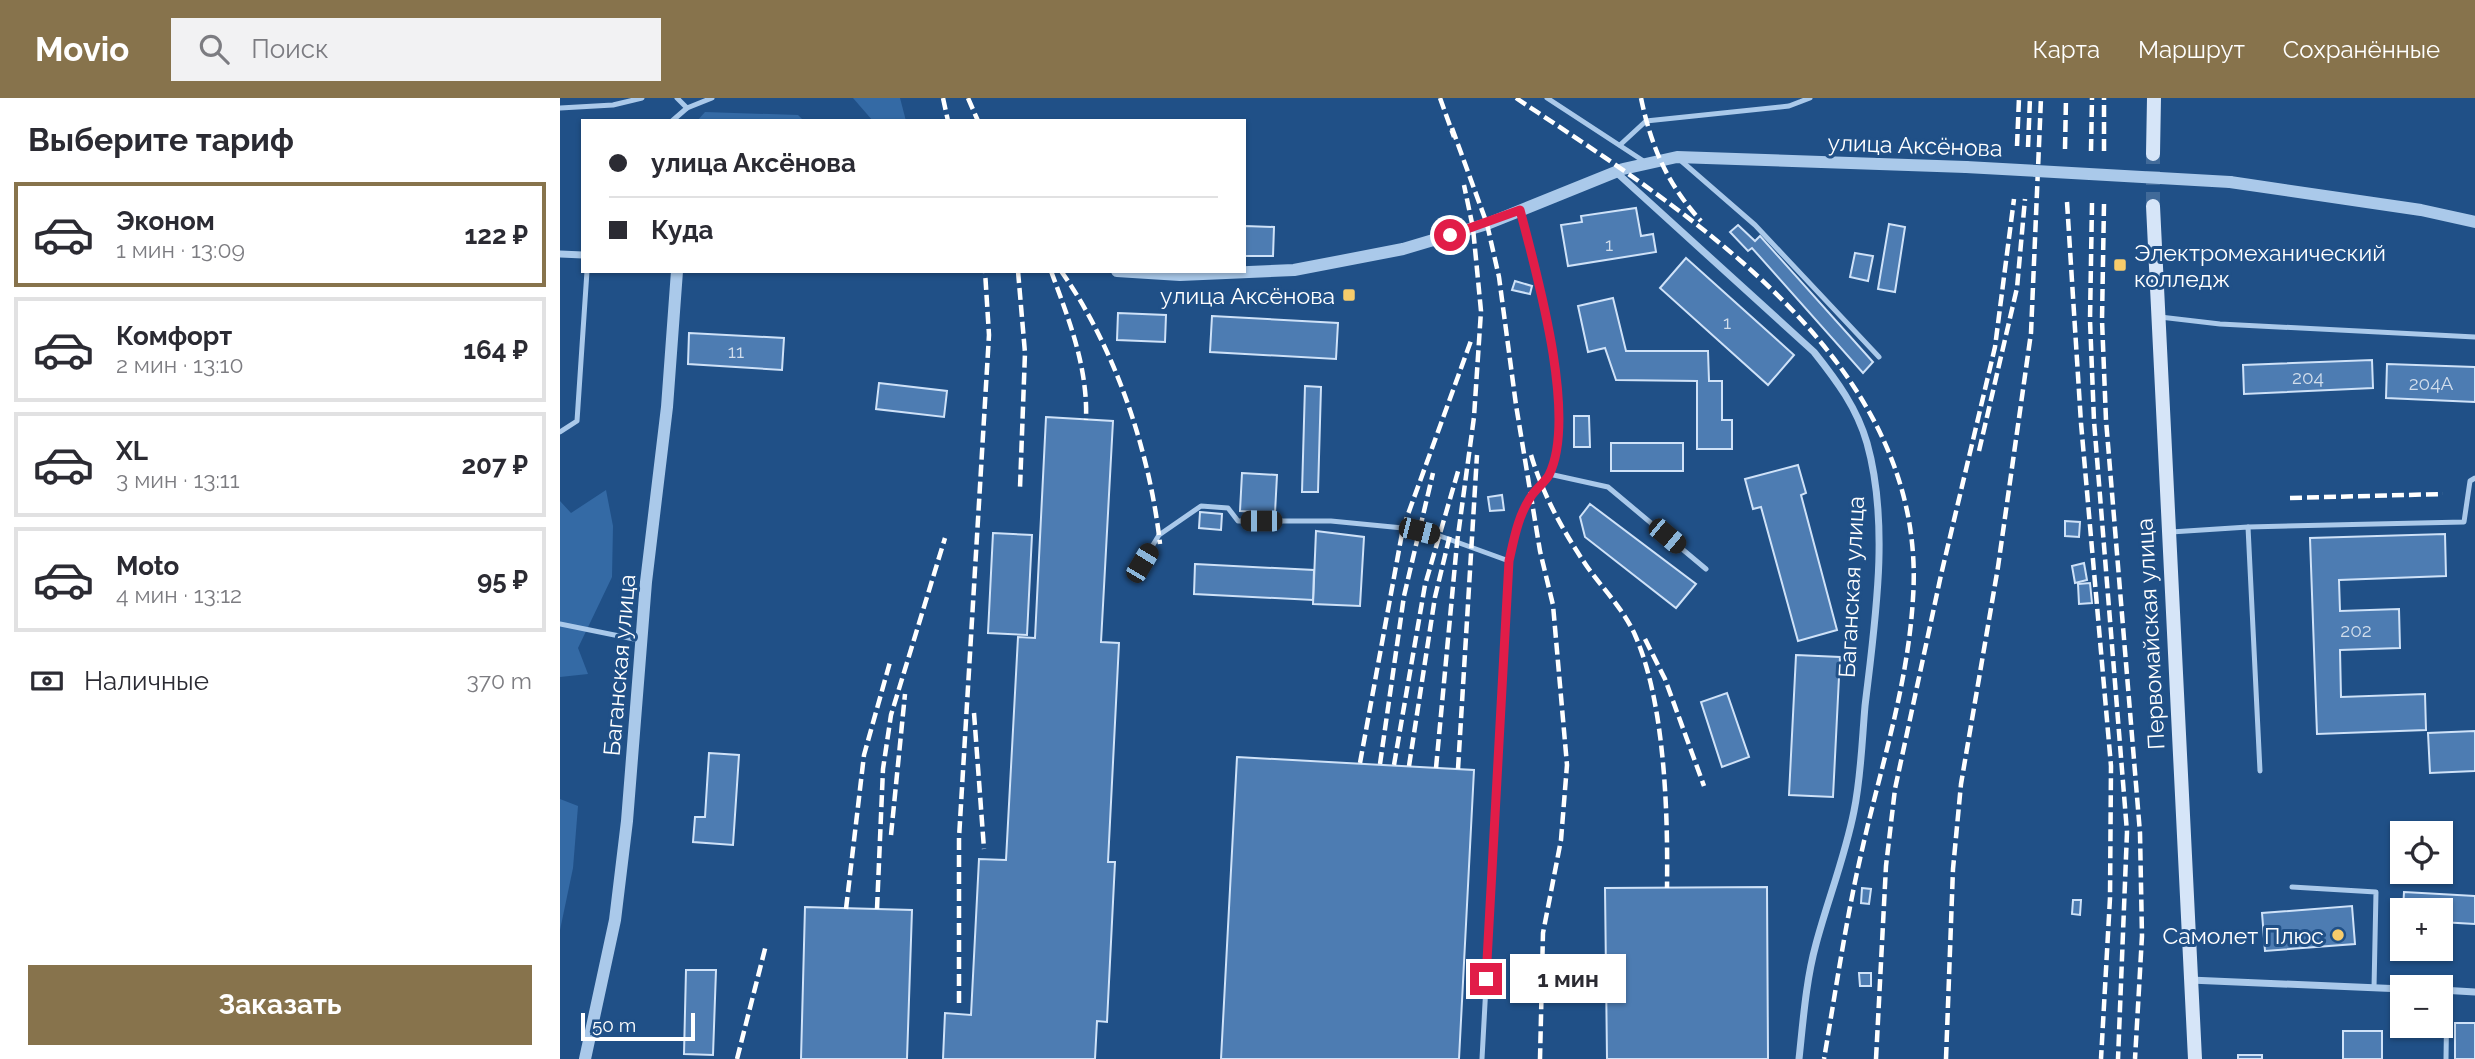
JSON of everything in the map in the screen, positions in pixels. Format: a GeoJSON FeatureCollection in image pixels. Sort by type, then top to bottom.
{"type":"FeatureCollection","features":[{"type":"Feature","properties":{"kind":"main road"},"geometry":{"type":"LineString","coordinates":[[2153,154],[2154,98]]}},
{"type":"Feature","properties":{"kind":"main road","name":"Первомайская улица"},"geometry":{"type":"LineString","coordinates":[[2153,206],[2194,1059]]}},
{"type":"Feature","properties":{"kind":"street","name":"улица Аксёнова"},"geometry":{"type":"LineString","coordinates":[[1246,272],[1294,270],[1403,249],[1520,210],[1645,162],[1677,157],[1966,167],[2230,183],[2421,210],[2475,222]]}},
{"type":"Feature","properties":{"kind":"street","name":"Баганская улица"},"geometry":{"type":"LineString","coordinates":[[1616,172],[1814,352],[1840,385],[1855,412],[1878,491],[1880,524],[1871,659],[1854,809],[1841,865],[1815,946],[1799,1059]]}},
{"type":"Feature","properties":{"kind":"street"},"geometry":{"type":"LineString","coordinates":[[560,254],[581,255]]}},
{"type":"Feature","properties":{"kind":"street","name":"Баганская улица"},"geometry":{"type":"LineString","coordinates":[[585,1059],[615,920],[627,821],[641,640],[667,407],[677,273]]}},
{"type":"Feature","properties":{"kind":"street","name":"улица Аксёнова"},"geometry":{"type":"LineString","coordinates":[[1148,273],[1226,273]]}},
{"type":"Feature","properties":{"kind":"street"},"geometry":{"type":"LineString","coordinates":[[2190,980],[2390,989]]}},
{"type":"Feature","properties":{"kind":"street"},"geometry":{"type":"LineString","coordinates":[[2453,991],[2475,992]]}},
{"type":"Feature","properties":{"kind":"lane"},"geometry":{"type":"LineString","coordinates":[[560,108],[613,105],[642,98]]}},
{"type":"Feature","properties":{"kind":"lane"},"geometry":{"type":"LineString","coordinates":[[677,98],[687,107]]}},
{"type":"Feature","properties":{"kind":"lane"},"geometry":{"type":"LineString","coordinates":[[674,119],[687,107],[712,98]]}},
{"type":"Feature","properties":{"kind":"lane"},"geometry":{"type":"LineString","coordinates":[[1547,98],[1645,162]]}},
{"type":"Feature","properties":{"kind":"lane"},"geometry":{"type":"LineString","coordinates":[[1620,145],[1646,121],[1789,106],[1812,98]]}},
{"type":"Feature","properties":{"kind":"lane"},"geometry":{"type":"LineString","coordinates":[[1677,157],[1755,225],[1879,357]]}},
{"type":"Feature","properties":{"kind":"lane"},"geometry":{"type":"LineString","coordinates":[[1482,1059],[1509,561],[1518,524],[1531,497],[1549,474],[1557,439],[1557,391],[1539,283],[1520,210]]}},
{"type":"Feature","properties":{"kind":"lane"},"geometry":{"type":"LineString","coordinates":[[560,432],[577,421],[587,273]]}},
{"type":"Feature","properties":{"kind":"lane"},"geometry":{"type":"LineString","coordinates":[[2157,317],[2220,324],[2475,337]]}},
{"type":"Feature","properties":{"kind":"lane"},"geometry":{"type":"LineString","coordinates":[[1549,474],[1608,487],[1706,569]]}},
{"type":"Feature","properties":{"kind":"lane"},"geometry":{"type":"LineString","coordinates":[[2168,533],[2248,527],[2464,522],[2470,481],[2475,478]]}},
{"type":"Feature","properties":{"kind":"lane"},"geometry":{"type":"LineString","coordinates":[[1142,563],[1159,535],[1201,506],[1228,508],[1238,521],[1331,521],[1419,531],[1509,561]]}},
{"type":"Feature","properties":{"kind":"lane"},"geometry":{"type":"LineString","coordinates":[[2248,527],[2260,771]]}},
{"type":"Feature","properties":{"kind":"lane"},"geometry":{"type":"LineString","coordinates":[[560,624],[641,640]]}},
{"type":"Feature","properties":{"kind":"lane"},"geometry":{"type":"LineString","coordinates":[[2292,887],[2376,892],[2374,988]]}},
{"type":"Feature","properties":{"kind":"lane"},"geometry":{"type":"LineString","coordinates":[[2445,1038],[2446,1059]]}},
{"type":"Feature","properties":{"kind":"shaded area"},"geometry":{"type":"Polygon","coordinates":[[[853,98],[900,98],[905,119],[871,119],[853,98]]]}},
{"type":"Feature","properties":{"kind":"shaded area"},"geometry":{"type":"Polygon","coordinates":[[[705,112],[798,115],[802,119],[699,119],[705,112]]]}},
{"type":"Feature","properties":{"kind":"shaded area"},"geometry":{"type":"Polygon","coordinates":[[[606,490],[613,526],[612,577],[578,648],[588,674],[560,677],[560,501],[571,513],[606,490]]]}},
{"type":"Feature","properties":{"kind":"shaded area"},"geometry":{"type":"Polygon","coordinates":[[[560,799],[578,806],[573,868],[560,930],[560,799]]]}},
{"type":"Feature","properties":{"kind":"building"},"geometry":{"type":"Polygon","coordinates":[[[1636,208],[1641,236],[1653,234],[1656,252],[1568,266],[1561,225],[1582,222],[1581,216],[1636,208]]]}},
{"type":"Feature","properties":{"kind":"building"},"geometry":{"type":"Polygon","coordinates":[[[1889,224],[1905,227],[1895,292],[1878,289],[1889,224]]]}},
{"type":"Feature","properties":{"kind":"building"},"geometry":{"type":"Polygon","coordinates":[[[1738,225],[1755,241],[1760,236],[1873,362],[1863,373],[1752,248],[1748,251],[1730,232],[1738,225]]]}},
{"type":"Feature","properties":{"kind":"building"},"geometry":{"type":"Polygon","coordinates":[[[1246,226],[1274,227],[1273,256],[1246,256],[1246,226]]]}},
{"type":"Feature","properties":{"kind":"building"},"geometry":{"type":"Polygon","coordinates":[[[1855,253],[1873,256],[1868,281],[1850,277],[1855,253]]]}},
{"type":"Feature","properties":{"kind":"building"},"geometry":{"type":"Polygon","coordinates":[[[1686,258],[1794,355],[1768,385],[1660,288],[1686,258]]]}},
{"type":"Feature","properties":{"kind":"building"},"geometry":{"type":"Polygon","coordinates":[[[1515,281],[1532,286],[1530,294],[1512,290],[1515,281]]]}},
{"type":"Feature","properties":{"kind":"building"},"geometry":{"type":"Polygon","coordinates":[[[1613,298],[1626,351],[1708,351],[1709,381],[1722,381],[1722,420],[1732,420],[1732,449],[1697,449],[1697,381],[1616,380],[1605,348],[1588,352],[1578,306],[1613,298]]]}},
{"type":"Feature","properties":{"kind":"building"},"geometry":{"type":"Polygon","coordinates":[[[1118,313],[1166,315],[1165,342],[1117,340],[1118,313]]]}},
{"type":"Feature","properties":{"kind":"building"},"geometry":{"type":"Polygon","coordinates":[[[1212,316],[1338,323],[1336,359],[1210,352],[1212,316]]]}},
{"type":"Feature","properties":{"kind":"building"},"geometry":{"type":"Polygon","coordinates":[[[689,333],[784,338],[782,370],[688,364],[689,333]]]}},
{"type":"Feature","properties":{"kind":"building"},"geometry":{"type":"Polygon","coordinates":[[[2372,360],[2373,388],[2244,394],[2243,365],[2372,360]]]}},
{"type":"Feature","properties":{"kind":"building"},"geometry":{"type":"Polygon","coordinates":[[[2387,364],[2475,367],[2475,402],[2386,398],[2387,364]]]}},
{"type":"Feature","properties":{"kind":"building"},"geometry":{"type":"Polygon","coordinates":[[[879,383],[947,391],[944,417],[876,409],[879,383]]]}},
{"type":"Feature","properties":{"kind":"building"},"geometry":{"type":"Polygon","coordinates":[[[1305,386],[1321,387],[1318,492],[1302,492],[1305,386]]]}},
{"type":"Feature","properties":{"kind":"building"},"geometry":{"type":"Polygon","coordinates":[[[1574,416],[1589,416],[1590,447],[1574,447],[1574,416]]]}},
{"type":"Feature","properties":{"kind":"building"},"geometry":{"type":"Polygon","coordinates":[[[1046,417],[1113,421],[1101,642],[1119,643],[1108,862],[1115,862],[1107,1022],[1097,1021],[1095,1059],[943,1059],[945,1013],[971,1015],[979,859],[1006,860],[1018,637],[1035,638],[1046,417]]]}},
{"type":"Feature","properties":{"kind":"building"},"geometry":{"type":"Polygon","coordinates":[[[1611,443],[1683,443],[1683,471],[1611,471],[1611,443]]]}},
{"type":"Feature","properties":{"kind":"building"},"geometry":{"type":"Polygon","coordinates":[[[1798,465],[1806,493],[1801,495],[1837,630],[1798,641],[1761,507],[1753,509],[1745,479],[1798,465]]]}},
{"type":"Feature","properties":{"kind":"building"},"geometry":{"type":"Polygon","coordinates":[[[1242,473],[1277,475],[1275,513],[1240,511],[1242,473]]]}},
{"type":"Feature","properties":{"kind":"building"},"geometry":{"type":"Polygon","coordinates":[[[1502,495],[1504,510],[1490,511],[1488,497],[1502,495]]]}},
{"type":"Feature","properties":{"kind":"building"},"geometry":{"type":"Polygon","coordinates":[[[1590,504],[1696,584],[1676,608],[1585,537],[1580,517],[1590,504]]]}},
{"type":"Feature","properties":{"kind":"building"},"geometry":{"type":"Polygon","coordinates":[[[1200,512],[1222,514],[1221,530],[1199,528],[1200,512]]]}},
{"type":"Feature","properties":{"kind":"building"},"geometry":{"type":"Polygon","coordinates":[[[2065,521],[2080,522],[2079,537],[2065,536],[2065,521]]]}},
{"type":"Feature","properties":{"kind":"building"},"geometry":{"type":"Polygon","coordinates":[[[1316,531],[1364,537],[1360,606],[1313,604],[1316,531]]]}},
{"type":"Feature","properties":{"kind":"building"},"geometry":{"type":"Polygon","coordinates":[[[993,533],[1032,535],[1027,635],[988,633],[993,533]]]}},
{"type":"Feature","properties":{"kind":"building"},"geometry":{"type":"Polygon","coordinates":[[[2445,534],[2446,576],[2339,580],[2340,611],[2399,609],[2400,648],[2340,650],[2341,697],[2425,694],[2426,730],[2317,734],[2310,538],[2445,534]]]}},
{"type":"Feature","properties":{"kind":"building"},"geometry":{"type":"Polygon","coordinates":[[[2084,563],[2087,580],[2075,583],[2072,566],[2084,563]]]}},
{"type":"Feature","properties":{"kind":"building"},"geometry":{"type":"Polygon","coordinates":[[[1195,564],[1314,570],[1313,600],[1194,594],[1195,564]]]}},
{"type":"Feature","properties":{"kind":"building"},"geometry":{"type":"Polygon","coordinates":[[[2090,583],[2092,603],[2079,604],[2078,584],[2090,583]]]}},
{"type":"Feature","properties":{"kind":"building"},"geometry":{"type":"Polygon","coordinates":[[[1796,655],[1840,657],[1833,797],[1789,795],[1796,655]]]}},
{"type":"Feature","properties":{"kind":"building"},"geometry":{"type":"Polygon","coordinates":[[[1727,693],[1749,757],[1722,767],[1701,702],[1727,693]]]}},
{"type":"Feature","properties":{"kind":"building"},"geometry":{"type":"Polygon","coordinates":[[[2475,731],[2475,771],[2430,773],[2428,733],[2475,731]]]}},
{"type":"Feature","properties":{"kind":"building"},"geometry":{"type":"Polygon","coordinates":[[[709,753],[739,755],[733,845],[693,842],[695,817],[705,817],[709,753]]]}},
{"type":"Feature","properties":{"kind":"building"},"geometry":{"type":"Polygon","coordinates":[[[1237,757],[1474,770],[1459,1059],[1221,1059],[1237,757]]]}},
{"type":"Feature","properties":{"kind":"building"},"geometry":{"type":"Polygon","coordinates":[[[1767,887],[1768,1059],[1607,1059],[1605,888],[1767,887]]]}},
{"type":"Feature","properties":{"kind":"building"},"geometry":{"type":"Polygon","coordinates":[[[1862,888],[1871,889],[1869,904],[1861,903],[1862,888]]]}},
{"type":"Feature","properties":{"kind":"building"},"geometry":{"type":"Polygon","coordinates":[[[2404,892],[2475,896],[2475,924],[2453,923],[2453,898],[2404,898],[2404,892]]]}},
{"type":"Feature","properties":{"kind":"building"},"geometry":{"type":"Polygon","coordinates":[[[2073,900],[2081,900],[2080,915],[2072,914],[2073,900]]]}},
{"type":"Feature","properties":{"kind":"building"},"geometry":{"type":"Polygon","coordinates":[[[2352,906],[2355,944],[2265,951],[2262,913],[2352,906]]]}},
{"type":"Feature","properties":{"kind":"building"},"geometry":{"type":"Polygon","coordinates":[[[805,907],[912,910],[907,1059],[801,1059],[805,907]]]}},
{"type":"Feature","properties":{"kind":"building"},"geometry":{"type":"Polygon","coordinates":[[[686,970],[716,970],[713,1055],[684,1054],[686,970]]]}},
{"type":"Feature","properties":{"kind":"building"},"geometry":{"type":"Polygon","coordinates":[[[1859,973],[1871,973],[1871,986],[1860,986],[1859,973]]]}},
{"type":"Feature","properties":{"kind":"building"},"geometry":{"type":"Polygon","coordinates":[[[2455,1023],[2475,1023],[2475,1059],[2455,1059],[2455,1023]]]}},
{"type":"Feature","properties":{"kind":"building"},"geometry":{"type":"Polygon","coordinates":[[[2343,1031],[2382,1031],[2382,1059],[2343,1059],[2343,1031]]]}},
{"type":"Feature","properties":{"kind":"building"},"geometry":{"type":"Polygon","coordinates":[[[2238,1055],[2262,1055],[2262,1059],[2238,1059],[2238,1055]]]}},
{"type":"Feature","properties":{"kind":"tunnel"},"geometry":{"type":"LineString","coordinates":[[2153,154],[2153,206]]}},
{"type":"Feature","properties":{"kind":"railway"},"geometry":{"type":"LineString","coordinates":[[943,98],[948,119]]}},
{"type":"Feature","properties":{"kind":"railway"},"geometry":{"type":"LineString","coordinates":[[968,98],[977,119]]}},
{"type":"Feature","properties":{"kind":"railway"},"geometry":{"type":"LineString","coordinates":[[1440,98],[1454,137]]}},
{"type":"Feature","properties":{"kind":"railway"},"geometry":{"type":"LineString","coordinates":[[1516,98],[1652,191],[1721,244],[1785,302],[1840,366],[1882,436],[1908,513],[1913,598],[1906,662],[1856,876],[1824,1059]]}},
{"type":"Feature","properties":{"kind":"railway"},"geometry":{"type":"LineString","coordinates":[[1641,98],[1662,164],[1679,193],[1701,221]]}},
{"type":"Feature","properties":{"kind":"railway"},"geometry":{"type":"LineString","coordinates":[[2017,146],[2019,98]]}},
{"type":"Feature","properties":{"kind":"railway"},"geometry":{"type":"LineString","coordinates":[[2028,147],[2030,98]]}},
{"type":"Feature","properties":{"kind":"railway"},"geometry":{"type":"LineString","coordinates":[[1946,1059],[1953,869],[1961,784],[1998,567],[2031,333],[2041,98]]}},
{"type":"Feature","properties":{"kind":"railway"},"geometry":{"type":"LineString","coordinates":[[2065,149],[2066,98]]}},
{"type":"Feature","properties":{"kind":"railway"},"geometry":{"type":"LineString","coordinates":[[2091,151],[2092,98]]}},
{"type":"Feature","properties":{"kind":"railway"},"geometry":{"type":"LineString","coordinates":[[2104,98],[2104,151]]}},
{"type":"Feature","properties":{"kind":"railway"},"geometry":{"type":"LineString","coordinates":[[1452,128],[1487,224],[1499,277],[1516,405],[1540,551],[1553,605],[1567,765],[1561,840],[1543,933],[1540,1059]]}},
{"type":"Feature","properties":{"kind":"railway"},"geometry":{"type":"LineString","coordinates":[[1436,768],[1457,543],[1474,417],[1481,311],[1473,228],[1464,185]]}},
{"type":"Feature","properties":{"kind":"railway"},"geometry":{"type":"LineString","coordinates":[[1876,1059],[1886,866],[1895,789],[1941,575],[1995,347],[2014,199]]}},
{"type":"Feature","properties":{"kind":"railway"},"geometry":{"type":"LineString","coordinates":[[1979,451],[2017,288],[2025,199]]}},
{"type":"Feature","properties":{"kind":"railway"},"geometry":{"type":"LineString","coordinates":[[2067,202],[2081,423],[2111,766],[2110,898],[2101,1059]]}},
{"type":"Feature","properties":{"kind":"railway"},"geometry":{"type":"LineString","coordinates":[[2092,203],[2090,320],[2094,421],[2127,832],[2118,1059]]}},
{"type":"Feature","properties":{"kind":"railway"},"geometry":{"type":"LineString","coordinates":[[2104,204],[2102,320],[2106,420],[2140,833],[2142,936],[2135,1059]]}},
{"type":"Feature","properties":{"kind":"railway"},"geometry":{"type":"LineString","coordinates":[[959,1003],[959,838],[989,335],[985,273]]}},
{"type":"Feature","properties":{"kind":"railway"},"geometry":{"type":"LineString","coordinates":[[1018,273],[1025,353],[1020,488]]}},
{"type":"Feature","properties":{"kind":"railway"},"geometry":{"type":"LineString","coordinates":[[1052,273],[1081,362],[1086,420]]}},
{"type":"Feature","properties":{"kind":"railway"},"geometry":{"type":"LineString","coordinates":[[1062,273],[1098,333],[1127,402],[1148,473],[1160,544]]}},
{"type":"Feature","properties":{"kind":"railway"},"geometry":{"type":"LineString","coordinates":[[1360,763],[1403,528],[1472,338]]}},
{"type":"Feature","properties":{"kind":"railway"},"geometry":{"type":"LineString","coordinates":[[1458,769],[1477,455]]}},
{"type":"Feature","properties":{"kind":"railway"},"geometry":{"type":"LineString","coordinates":[[1531,455],[1541,484],[1562,526],[1586,565],[1625,616],[1645,662],[1659,725],[1663,759],[1667,888]]}},
{"type":"Feature","properties":{"kind":"railway"},"geometry":{"type":"LineString","coordinates":[[1394,765],[1425,585],[1459,468]]}},
{"type":"Feature","properties":{"kind":"railway"},"geometry":{"type":"LineString","coordinates":[[1380,764],[1404,596],[1433,473]]}},
{"type":"Feature","properties":{"kind":"railway"},"geometry":{"type":"LineString","coordinates":[[2290,498],[2443,494]]}},
{"type":"Feature","properties":{"kind":"railway"},"geometry":{"type":"LineString","coordinates":[[1409,766],[1435,597],[1450,535]]}},
{"type":"Feature","properties":{"kind":"railway"},"geometry":{"type":"LineString","coordinates":[[877,909],[883,769],[891,715],[945,538]]}},
{"type":"Feature","properties":{"kind":"railway"},"geometry":{"type":"LineString","coordinates":[[1645,639],[1665,679],[1704,786]]}},
{"type":"Feature","properties":{"kind":"railway"},"geometry":{"type":"LineString","coordinates":[[846,909],[864,755],[890,662]]}},
{"type":"Feature","properties":{"kind":"railway"},"geometry":{"type":"LineString","coordinates":[[891,835],[905,694]]}},
{"type":"Feature","properties":{"kind":"railway"},"geometry":{"type":"LineString","coordinates":[[974,713],[984,849]]}},
{"type":"Feature","properties":{"kind":"railway"},"geometry":{"type":"LineString","coordinates":[[737,1059],[766,945]]}},
{"type":"Feature","properties":{"kind":"place","name":"Электромеханический колледж"},"geometry":{"type":"Point","coordinates":[2120,265]}},
{"type":"Feature","properties":{"kind":"place","name":"улица Аксёнова"},"geometry":{"type":"Point","coordinates":[1349,295]}},
{"type":"Feature","properties":{"kind":"place","name":"Самолет Плюс"},"geometry":{"type":"Point","coordinates":[2338,935]}},
{"type":"Feature","properties":{"kind":"route"},"geometry":{"type":"LineString","coordinates":[[1450,235],[1520,210],[1552,346],[1557,391],[1557,439],[1549,474],[1531,497],[1518,524],[1509,561],[1486,979]]}}]}
